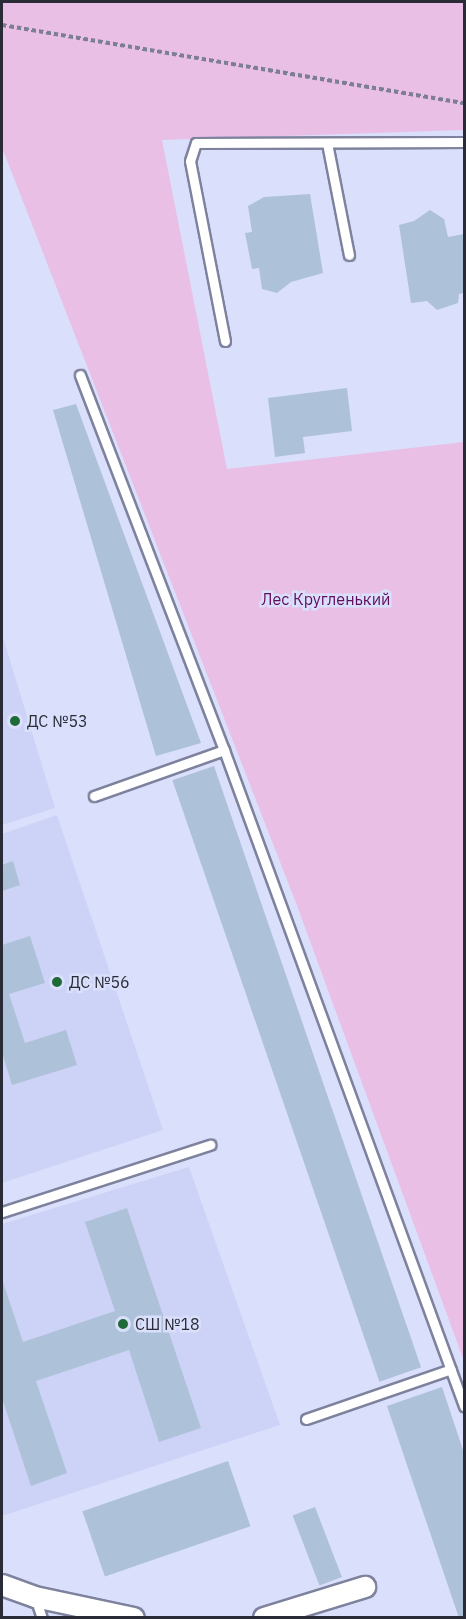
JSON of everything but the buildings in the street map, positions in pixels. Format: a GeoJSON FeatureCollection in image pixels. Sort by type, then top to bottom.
{"type":"FeatureCollection","features":[{"type":"Feature","properties":{"kind":"street"},"geometry":{"type":"LineString","coordinates":[[2,1585],[35,1597],[134,1617]]}},
{"type":"Feature","properties":{"kind":"street"},"geometry":{"type":"LineString","coordinates":[[264,1617],[365,1587]]}},
{"type":"Feature","properties":{"kind":"lane"},"geometry":{"type":"LineString","coordinates":[[327,142],[349,255]]}},
{"type":"Feature","properties":{"kind":"lane"},"geometry":{"type":"LineString","coordinates":[[225,341],[190,161],[196,143],[465,142]]}},
{"type":"Feature","properties":{"kind":"lane"},"geometry":{"type":"LineString","coordinates":[[80,375],[224,750],[465,1406]]}},
{"type":"Feature","properties":{"kind":"lane"},"geometry":{"type":"LineString","coordinates":[[94,796],[224,750]]}},
{"type":"Feature","properties":{"kind":"lane"},"geometry":{"type":"LineString","coordinates":[[2,1212],[210,1145]]}},
{"type":"Feature","properties":{"kind":"lane"},"geometry":{"type":"LineString","coordinates":[[306,1419],[451,1369]]}},
{"type":"Feature","properties":{"kind":"lane"},"geometry":{"type":"LineString","coordinates":[[35,1597],[42,1617]]}},
{"type":"Feature","properties":{"kind":"path"},"geometry":{"type":"LineString","coordinates":[[2,25],[465,103]]}},
{"type":"Feature","properties":{"kind":"shaded area","name":"ДС №53"},"geometry":{"type":"Polygon","coordinates":[[[2,634],[55,808],[2,825],[2,634]]]}},
{"type":"Feature","properties":{"kind":"shaded area","name":"ДС №56"},"geometry":{"type":"Polygon","coordinates":[[[57,815],[163,1130],[2,1183],[2,834],[57,815]]]}},
{"type":"Feature","properties":{"kind":"shaded area","name":"СШ №18"},"geometry":{"type":"Polygon","coordinates":[[[189,1167],[280,1425],[2,1516],[2,1224],[189,1167]]]}},
{"type":"Feature","properties":{"kind":"green space","name":"Лес Кругленький"},"geometry":{"type":"Polygon","coordinates":[[[2,2],[464,2],[464,130],[162,140],[227,469],[464,442],[464,1361],[296,903],[3,150],[2,2]]]}},
{"type":"Feature","properties":{"kind":"place","name":"ДС №53"},"geometry":{"type":"Point","coordinates":[15,721]}},
{"type":"Feature","properties":{"kind":"place","name":"ДС №56"},"geometry":{"type":"Point","coordinates":[57,982]}},
{"type":"Feature","properties":{"kind":"place","name":"СШ №18"},"geometry":{"type":"Point","coordinates":[123,1324]}}]}
